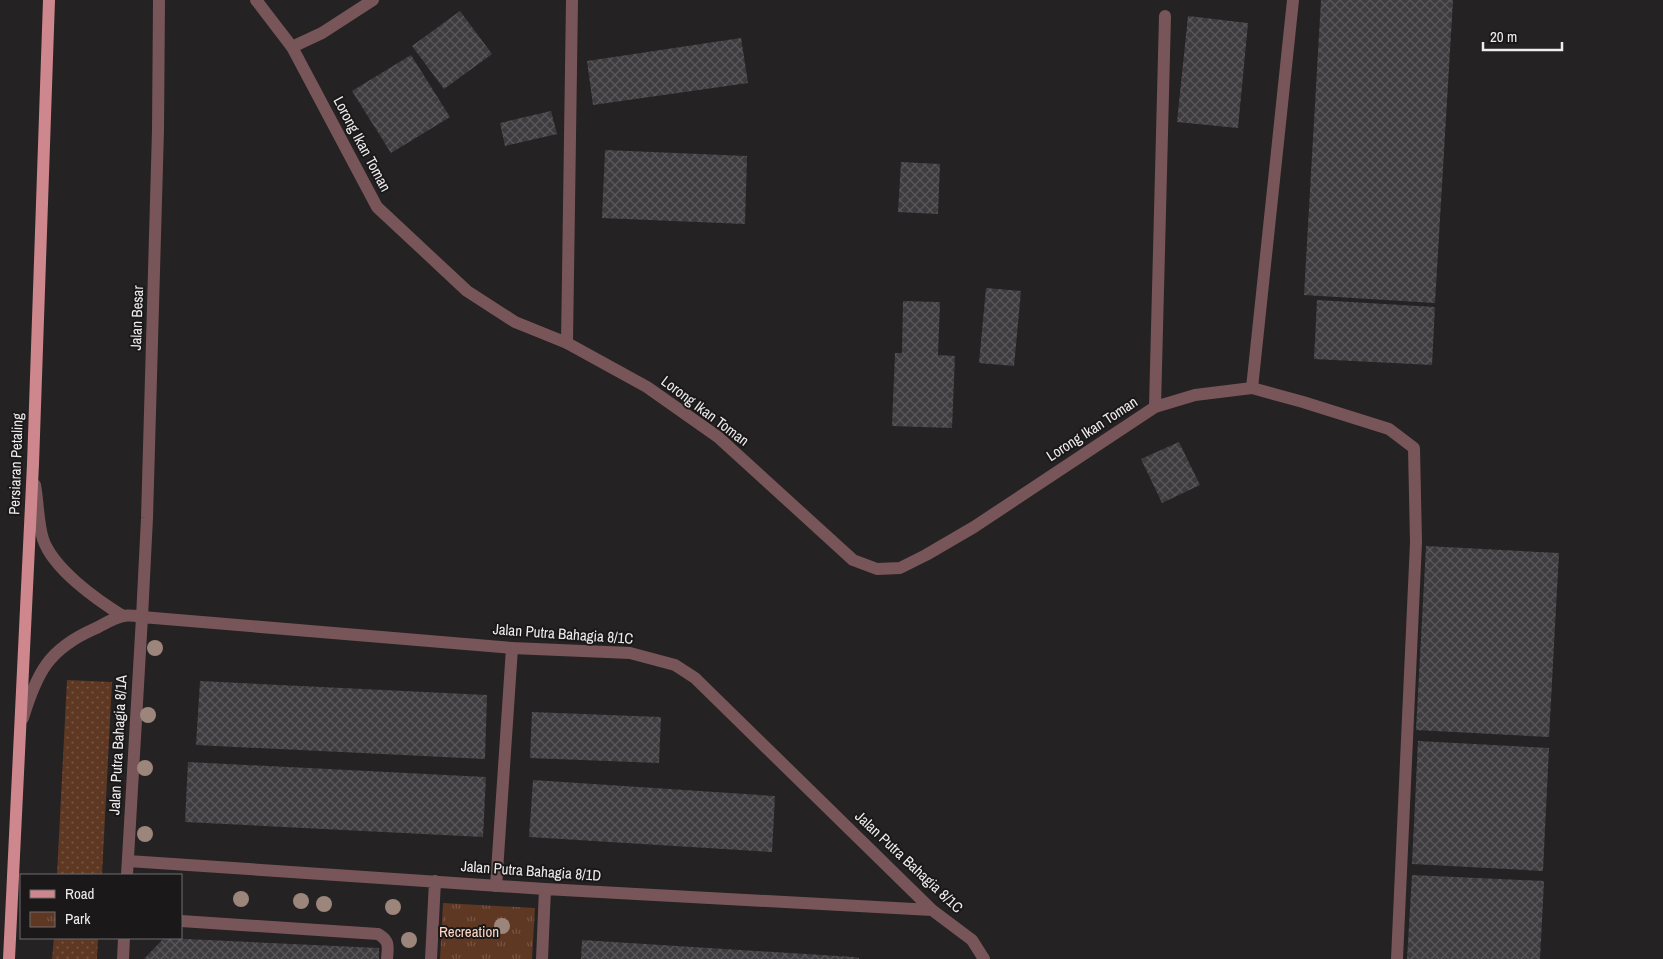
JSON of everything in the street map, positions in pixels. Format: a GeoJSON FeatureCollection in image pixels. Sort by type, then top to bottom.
{"type":"FeatureCollection","features":[{"type":"Feature","properties":{"kind":"main road","name":"Persiaran Petaling"},"geometry":{"type":"LineString","coordinates":[[10,956],[50,0]]}},
{"type":"Feature","properties":{"kind":"street","name":"Jalan Besar"},"geometry":{"type":"LineString","coordinates":[[142,617],[148,518],[158,130],[159,0]]}},
{"type":"Feature","properties":{"kind":"street","name":"Lorong Ikan Toman"},"geometry":{"type":"LineString","coordinates":[[256,0],[292,47],[378,207],[467,290],[515,322],[567,343],[647,387],[718,437],[853,560],[877,569],[900,568],[974,527],[1155,407],[1195,395],[1252,388]]}},
{"type":"Feature","properties":{"kind":"street"},"geometry":{"type":"LineString","coordinates":[[292,47],[322,34],[373,0]]}},
{"type":"Feature","properties":{"kind":"street"},"geometry":{"type":"LineString","coordinates":[[567,343],[572,0]]}},
{"type":"Feature","properties":{"kind":"street"},"geometry":{"type":"LineString","coordinates":[[1293,0],[1252,388],[1389,429],[1414,448],[1416,542],[1397,959]]}},
{"type":"Feature","properties":{"kind":"street"},"geometry":{"type":"LineString","coordinates":[[1155,407],[1165,16]]}},
{"type":"Feature","properties":{"kind":"street"},"geometry":{"type":"LineString","coordinates":[[32,464],[43,539],[57,562],[94,598],[123,616]]}},
{"type":"Feature","properties":{"kind":"street"},"geometry":{"type":"LineString","coordinates":[[20,728],[30,695],[55,652],[74,638],[123,616],[142,617]]}},
{"type":"Feature","properties":{"kind":"street","name":"Jalan Putra Bahagia 8/1C"},"geometry":{"type":"LineString","coordinates":[[142,617],[512,648],[630,653],[675,665],[695,678],[932,910],[972,940],[984,959]]}},
{"type":"Feature","properties":{"kind":"street","name":"Jalan Putra Bahagia 8/1A"},"geometry":{"type":"LineString","coordinates":[[127,874],[142,617]]}},
{"type":"Feature","properties":{"kind":"street"},"geometry":{"type":"LineString","coordinates":[[496,886],[512,648]]}},
{"type":"Feature","properties":{"kind":"street","name":"Jalan Putra Bahagia 8/1D"},"geometry":{"type":"LineString","coordinates":[[128,861],[545,889],[932,910]]}},
{"type":"Feature","properties":{"kind":"street"},"geometry":{"type":"LineString","coordinates":[[431,959],[435,882]]}},
{"type":"Feature","properties":{"kind":"street"},"geometry":{"type":"LineString","coordinates":[[542,959],[545,889]]}},
{"type":"Feature","properties":{"kind":"street"},"geometry":{"type":"LineString","coordinates":[[182,921],[378,934],[385,938],[388,944],[387,959]]}},
{"type":"Feature","properties":{"kind":"street"},"geometry":{"type":"LineString","coordinates":[[123,959],[124,939]]}},
{"type":"Feature","properties":{"kind":"green space"},"geometry":{"type":"Polygon","coordinates":[[[67,680],[112,682],[102,874],[57,874],[67,680]]]}},
{"type":"Feature","properties":{"kind":"green space","name":"Recreation"},"geometry":{"type":"Polygon","coordinates":[[[443,903],[535,908],[532,959],[440,959],[443,903]]]}},
{"type":"Feature","properties":{"kind":"green space"},"geometry":{"type":"Polygon","coordinates":[[[54,939],[98,939],[97,959],[52,959],[54,939]]]}},
{"type":"Feature","properties":{"kind":"building"},"geometry":{"type":"Polygon","coordinates":[[[1321,0],[1453,0],[1435,303],[1304,295],[1321,0]]]}},
{"type":"Feature","properties":{"kind":"building"},"geometry":{"type":"Polygon","coordinates":[[[460,11],[492,54],[444,89],[412,46],[460,11]]]}},
{"type":"Feature","properties":{"kind":"building"},"geometry":{"type":"Polygon","coordinates":[[[1188,16],[1248,23],[1238,128],[1177,122],[1188,16]]]}},
{"type":"Feature","properties":{"kind":"building"},"geometry":{"type":"Polygon","coordinates":[[[741,38],[748,83],[593,105],[587,61],[741,38]]]}},
{"type":"Feature","properties":{"kind":"building"},"geometry":{"type":"Polygon","coordinates":[[[411,55],[450,117],[391,153],[352,91],[411,55]]]}},
{"type":"Feature","properties":{"kind":"building"},"geometry":{"type":"Polygon","coordinates":[[[551,111],[557,134],[505,146],[500,123],[551,111]]]}},
{"type":"Feature","properties":{"kind":"building"},"geometry":{"type":"Polygon","coordinates":[[[605,150],[747,156],[745,224],[602,218],[605,150]]]}},
{"type":"Feature","properties":{"kind":"building"},"geometry":{"type":"Polygon","coordinates":[[[901,162],[940,164],[938,214],[898,212],[901,162]]]}},
{"type":"Feature","properties":{"kind":"building"},"geometry":{"type":"Polygon","coordinates":[[[986,288],[1021,291],[1014,366],[979,363],[986,288]]]}},
{"type":"Feature","properties":{"kind":"building"},"geometry":{"type":"Polygon","coordinates":[[[1317,300],[1435,307],[1432,365],[1314,359],[1317,300]]]}},
{"type":"Feature","properties":{"kind":"building"},"geometry":{"type":"Polygon","coordinates":[[[903,301],[940,302],[938,355],[955,356],[952,428],[892,426],[895,353],[902,353],[903,301]]]}},
{"type":"Feature","properties":{"kind":"building"},"geometry":{"type":"Polygon","coordinates":[[[1179,442],[1200,485],[1162,503],[1141,459],[1179,442]]]}},
{"type":"Feature","properties":{"kind":"building"},"geometry":{"type":"Polygon","coordinates":[[[1426,546],[1559,553],[1549,737],[1416,730],[1426,546]]]}},
{"type":"Feature","properties":{"kind":"building"},"geometry":{"type":"Polygon","coordinates":[[[200,681],[487,695],[485,759],[196,745],[200,681]]]}},
{"type":"Feature","properties":{"kind":"building"},"geometry":{"type":"Polygon","coordinates":[[[532,712],[661,717],[659,763],[530,758],[532,712]]]}},
{"type":"Feature","properties":{"kind":"building"},"geometry":{"type":"Polygon","coordinates":[[[1418,741],[1549,748],[1543,871],[1412,864],[1418,741]]]}},
{"type":"Feature","properties":{"kind":"building"},"geometry":{"type":"Polygon","coordinates":[[[188,762],[486,777],[483,837],[185,822],[188,762]]]}},
{"type":"Feature","properties":{"kind":"building"},"geometry":{"type":"Polygon","coordinates":[[[533,780],[775,796],[772,852],[529,837],[533,780]]]}},
{"type":"Feature","properties":{"kind":"building"},"geometry":{"type":"Polygon","coordinates":[[[1412,875],[1544,881],[1540,959],[1407,959],[1412,875]]]}},
{"type":"Feature","properties":{"kind":"building"},"geometry":{"type":"Polygon","coordinates":[[[163,939],[379,948],[379,959],[144,959],[163,939]]]}},
{"type":"Feature","properties":{"kind":"building"},"geometry":{"type":"Polygon","coordinates":[[[582,940],[854,957],[859,959],[581,959],[582,940]]]}}]}
